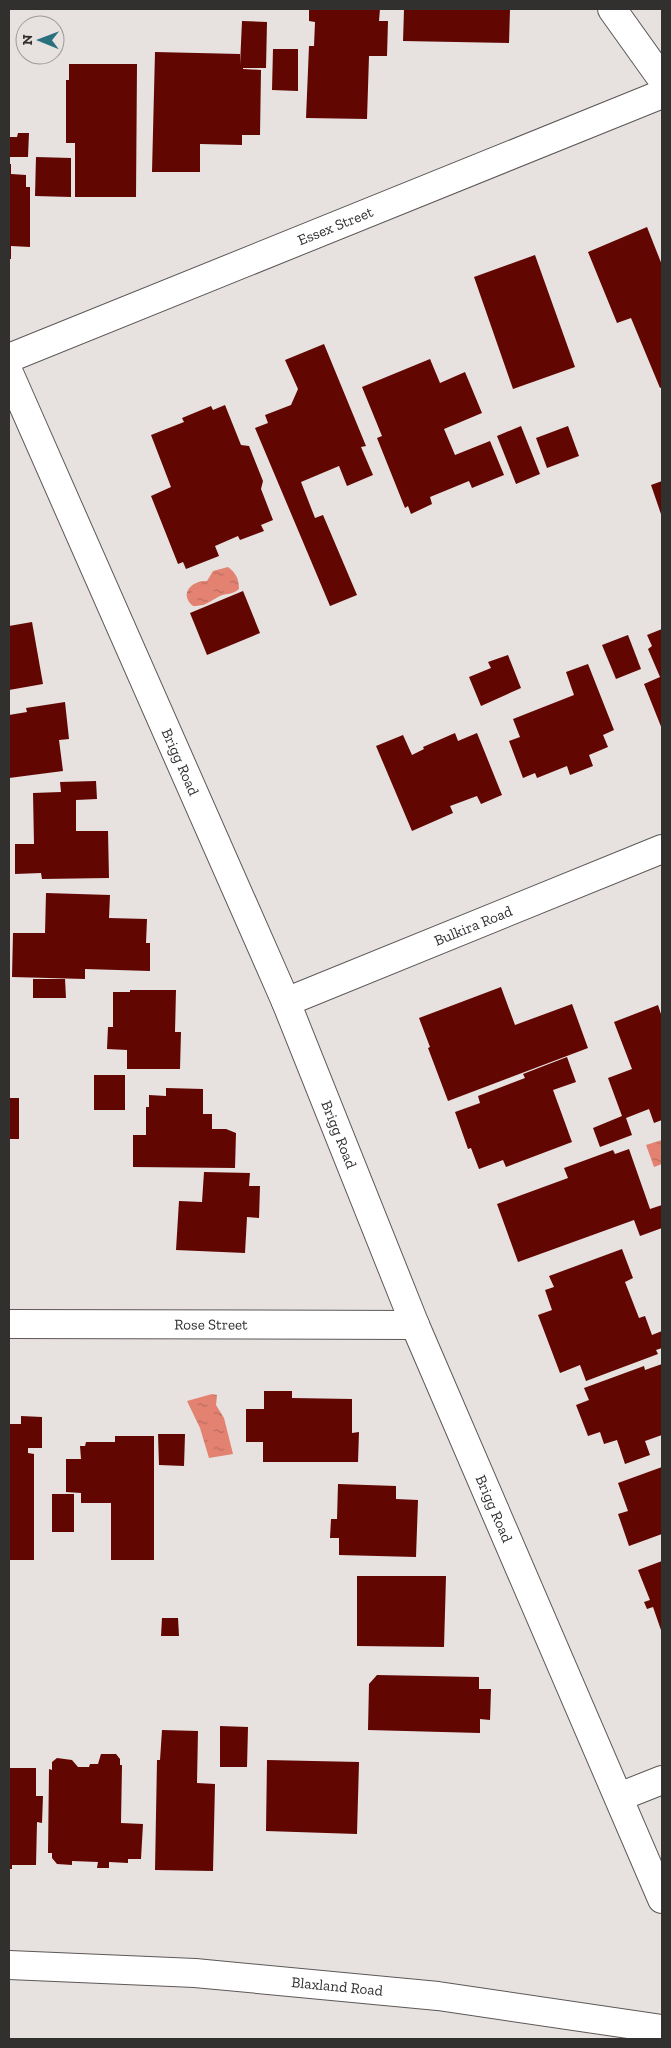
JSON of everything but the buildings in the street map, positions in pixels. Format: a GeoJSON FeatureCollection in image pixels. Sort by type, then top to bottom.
{"type":"FeatureCollection","features":[{"type":"Feature","properties":{"kind":"street"},"geometry":{"type":"LineString","coordinates":[[612,9],[662,79]]}},
{"type":"Feature","properties":{"kind":"street","name":"Essex Street"},"geometry":{"type":"LineString","coordinates":[[9,358],[662,94]]}},
{"type":"Feature","properties":{"kind":"street","name":"Brigg Road"},"geometry":{"type":"LineString","coordinates":[[9,373],[286,1002],[415,1325],[662,1898]]}},
{"type":"Feature","properties":{"kind":"street","name":"Bulkira Road"},"geometry":{"type":"LineString","coordinates":[[286,1002],[662,849]]}},
{"type":"Feature","properties":{"kind":"street","name":"Rose Street"},"geometry":{"type":"LineString","coordinates":[[9,1324],[415,1325]]}},
{"type":"Feature","properties":{"kind":"street"},"geometry":{"type":"LineString","coordinates":[[619,1797],[662,1780]]}},
{"type":"Feature","properties":{"kind":"street","name":"Blaxland Road"},"geometry":{"type":"LineString","coordinates":[[9,1965],[195,1973],[438,1996],[662,2029]]}},
{"type":"Feature","properties":{"kind":"water"},"geometry":{"type":"Polygon","coordinates":[[[228,567],[237,576],[239,589],[205,604],[193,606],[187,596],[189,588],[202,581],[207,581],[213,571],[228,567]]]}},
{"type":"Feature","properties":{"kind":"water"},"geometry":{"type":"Polygon","coordinates":[[[662,1140],[662,1164],[654,1167],[646,1145],[662,1140]]]}},
{"type":"Feature","properties":{"kind":"water"},"geometry":{"type":"Polygon","coordinates":[[[212,1394],[217,1395],[216,1405],[224,1418],[233,1454],[209,1458],[200,1428],[187,1401],[212,1394]]]}}]}
